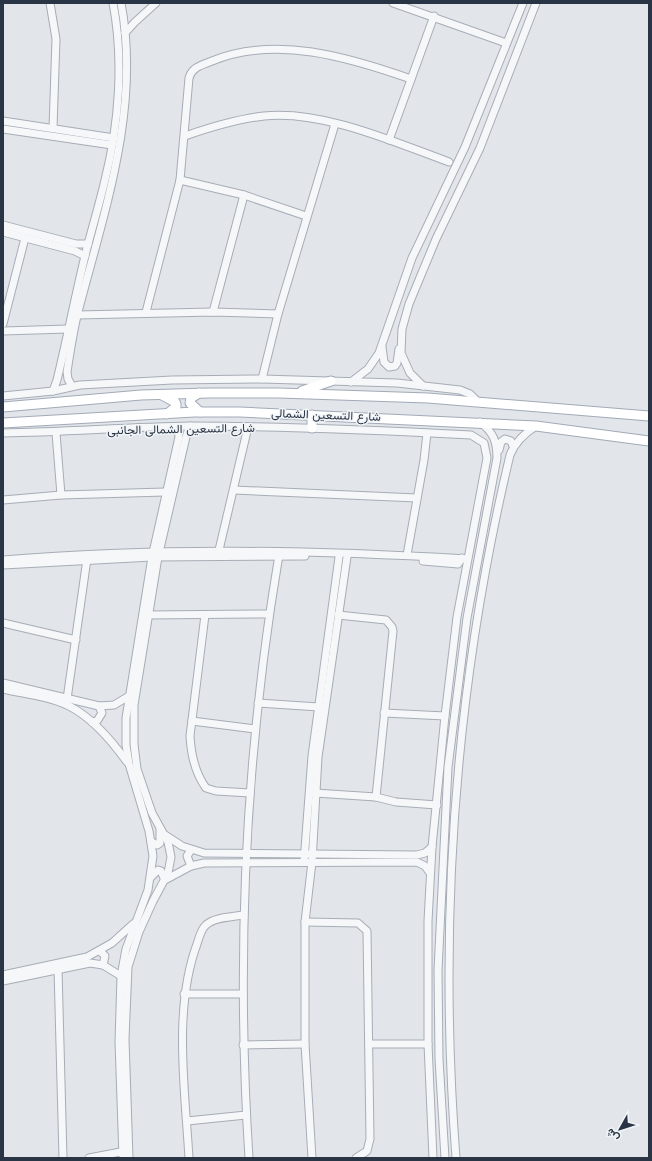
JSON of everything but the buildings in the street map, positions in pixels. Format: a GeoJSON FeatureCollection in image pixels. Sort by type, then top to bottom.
{"type":"FeatureCollection","features":[{"type":"Feature","properties":{"kind":"main road"},"geometry":{"type":"LineString","coordinates":[[296,393],[331,381]]}},
{"type":"Feature","properties":{"kind":"main road"},"geometry":{"type":"LineString","coordinates":[[199,393],[191,398],[190,403],[200,412]]}},
{"type":"Feature","properties":{"kind":"main road","name":"شارع التسعين الشمالى"},"geometry":{"type":"LineString","coordinates":[[3,407],[162,394],[296,393],[428,398],[649,416]]}},
{"type":"Feature","properties":{"kind":"main road"},"geometry":{"type":"LineString","coordinates":[[162,394],[176,404],[176,407],[167,414]]}},
{"type":"Feature","properties":{"kind":"main road","name":"شارع التسعين الشمالى"},"geometry":{"type":"LineString","coordinates":[[3,423],[200,412],[312,415],[480,422],[536,426],[649,441]]}},
{"type":"Feature","properties":{"kind":"main road"},"geometry":{"type":"LineString","coordinates":[[312,415],[312,428]]}},
{"type":"Feature","properties":{"kind":"street"},"geometry":{"type":"LineString","coordinates":[[50,3],[53,15],[56,52],[53,128]]}},
{"type":"Feature","properties":{"kind":"street"},"geometry":{"type":"LineString","coordinates":[[53,391],[57,380],[85,256],[105,181],[114,138],[118,77],[117,35],[113,3]]}},
{"type":"Feature","properties":{"kind":"street"},"geometry":{"type":"LineString","coordinates":[[72,386],[68,379],[67,372],[77,315],[112,182],[122,132],[127,78],[126,34],[121,3]]}},
{"type":"Feature","properties":{"kind":"street"},"geometry":{"type":"LineString","coordinates":[[126,34],[135,22],[156,3]]}},
{"type":"Feature","properties":{"kind":"street"},"geometry":{"type":"LineString","coordinates":[[393,3],[434,16],[506,43]]}},
{"type":"Feature","properties":{"kind":"street"},"geometry":{"type":"LineString","coordinates":[[351,382],[368,369],[382,347],[412,258],[465,147],[523,3]]}},
{"type":"Feature","properties":{"kind":"street"},"geometry":{"type":"LineString","coordinates":[[382,347],[384,364],[391,367],[397,363],[397,354],[400,347],[402,329],[418,281],[480,148],[536,3]]}},
{"type":"Feature","properties":{"kind":"street"},"geometry":{"type":"LineString","coordinates":[[389,140],[434,16]]}},
{"type":"Feature","properties":{"kind":"street"},"geometry":{"type":"LineString","coordinates":[[146,312],[180,180],[189,78],[191,72],[198,66],[230,54],[259,51],[304,51],[324,53],[370,64],[411,79]]}},
{"type":"Feature","properties":{"kind":"street"},"geometry":{"type":"LineString","coordinates":[[118,77],[127,78]]}},
{"type":"Feature","properties":{"kind":"street"},"geometry":{"type":"LineString","coordinates":[[185,136],[230,122],[266,116],[309,117],[389,140],[449,162]]}},
{"type":"Feature","properties":{"kind":"street"},"geometry":{"type":"LineString","coordinates":[[3,121],[114,138]]}},
{"type":"Feature","properties":{"kind":"street"},"geometry":{"type":"LineString","coordinates":[[262,379],[278,314],[306,216],[335,124]]}},
{"type":"Feature","properties":{"kind":"street"},"geometry":{"type":"LineString","coordinates":[[3,129],[112,145]]}},
{"type":"Feature","properties":{"kind":"street"},"geometry":{"type":"LineString","coordinates":[[180,180],[244,195],[306,216]]}},
{"type":"Feature","properties":{"kind":"street"},"geometry":{"type":"LineString","coordinates":[[213,312],[244,195]]}},
{"type":"Feature","properties":{"kind":"street"},"geometry":{"type":"LineString","coordinates":[[3,225],[76,244],[88,244]]}},
{"type":"Feature","properties":{"kind":"street"},"geometry":{"type":"LineString","coordinates":[[3,232],[75,251],[85,256]]}},
{"type":"Feature","properties":{"kind":"street"},"geometry":{"type":"LineString","coordinates":[[3,324],[25,238]]}},
{"type":"Feature","properties":{"kind":"street"},"geometry":{"type":"LineString","coordinates":[[77,315],[146,312],[278,314]]}},
{"type":"Feature","properties":{"kind":"street"},"geometry":{"type":"LineString","coordinates":[[3,331],[68,329]]}},
{"type":"Feature","properties":{"kind":"street"},"geometry":{"type":"LineString","coordinates":[[400,347],[406,366],[424,386]]}},
{"type":"Feature","properties":{"kind":"street"},"geometry":{"type":"LineString","coordinates":[[3,396],[53,391],[72,386],[172,380],[262,379],[424,386],[460,390],[470,394],[478,402]]}},
{"type":"Feature","properties":{"kind":"street"},"geometry":{"type":"LineString","coordinates":[[480,422],[490,431],[496,441],[497,458]]}},
{"type":"Feature","properties":{"kind":"street"},"geometry":{"type":"LineString","coordinates":[[124,1156],[125,1039],[128,967],[139,932],[153,901],[165,880],[171,857],[168,842],[152,813],[138,769],[134,744],[134,705],[148,615],[155,554],[190,426]]}},
{"type":"Feature","properties":{"kind":"street","name":"شارع التسعين الشمالى الجانبى"},"geometry":{"type":"LineString","coordinates":[[3,433],[56,433],[190,426],[312,428],[476,436],[486,448],[487,458],[464,558]]}},
{"type":"Feature","properties":{"kind":"street"},"geometry":{"type":"LineString","coordinates":[[456,1156],[450,1034],[449,892],[459,768],[472,659],[487,561],[508,460],[514,446],[527,432],[536,426]]}},
{"type":"Feature","properties":{"kind":"street"},"geometry":{"type":"LineString","coordinates":[[124,1156],[119,1042],[121,976],[126,949],[151,877],[153,860],[152,842],[129,764],[126,732],[129,696],[165,492],[179,437],[178,427]]}},
{"type":"Feature","properties":{"kind":"street"},"geometry":{"type":"LineString","coordinates":[[219,550],[248,427]]}},
{"type":"Feature","properties":{"kind":"street"},"geometry":{"type":"LineString","coordinates":[[3,438],[18,432]]}},
{"type":"Feature","properties":{"kind":"street"},"geometry":{"type":"LineString","coordinates":[[56,433],[61,495]]}},
{"type":"Feature","properties":{"kind":"street"},"geometry":{"type":"LineString","coordinates":[[407,555],[425,454],[427,433]]}},
{"type":"Feature","properties":{"kind":"street"},"geometry":{"type":"LineString","coordinates":[[456,1156],[451,1152],[445,1156],[439,1059],[438,970],[448,766],[467,618],[497,458],[503,440],[509,440],[514,446]]}},
{"type":"Feature","properties":{"kind":"street"},"geometry":{"type":"LineString","coordinates":[[234,490],[417,498]]}},
{"type":"Feature","properties":{"kind":"street"},"geometry":{"type":"LineString","coordinates":[[3,500],[61,495],[165,492]]}},
{"type":"Feature","properties":{"kind":"street"},"geometry":{"type":"LineString","coordinates":[[3,565],[219,550],[464,558]]}},
{"type":"Feature","properties":{"kind":"street"},"geometry":{"type":"LineString","coordinates":[[3,560],[64,555],[309,554],[455,564],[464,558]]}},
{"type":"Feature","properties":{"kind":"street"},"geometry":{"type":"LineString","coordinates":[[249,1158],[242,994],[245,862],[255,729],[269,614],[279,555]]}},
{"type":"Feature","properties":{"kind":"street"},"geometry":{"type":"LineString","coordinates":[[304,862],[312,756],[339,557]]}},
{"type":"Feature","properties":{"kind":"street"},"geometry":{"type":"LineString","coordinates":[[312,1158],[305,1044],[305,922],[312,858],[318,757],[347,557]]}},
{"type":"Feature","properties":{"kind":"street"},"geometry":{"type":"LineString","coordinates":[[434,1158],[428,1044],[428,921],[430,874],[445,716],[464,558]]}},
{"type":"Feature","properties":{"kind":"street"},"geometry":{"type":"LineString","coordinates":[[67,699],[87,559]]}},
{"type":"Feature","properties":{"kind":"street"},"geometry":{"type":"LineString","coordinates":[[148,615],[269,614]]}},
{"type":"Feature","properties":{"kind":"street"},"geometry":{"type":"LineString","coordinates":[[205,615],[190,736],[192,755],[198,774],[206,788],[216,792],[250,793]]}},
{"type":"Feature","properties":{"kind":"street"},"geometry":{"type":"LineString","coordinates":[[338,615],[386,620],[392,627],[393,632],[376,797]]}},
{"type":"Feature","properties":{"kind":"street"},"geometry":{"type":"LineString","coordinates":[[457,617],[467,618]]}},
{"type":"Feature","properties":{"kind":"street"},"geometry":{"type":"LineString","coordinates":[[3,623],[76,640]]}},
{"type":"Feature","properties":{"kind":"street"},"geometry":{"type":"LineString","coordinates":[[3,683],[99,706],[114,705],[129,696]]}},
{"type":"Feature","properties":{"kind":"street"},"geometry":{"type":"LineString","coordinates":[[3,688],[61,703],[74,709],[92,722],[112,742],[129,764]]}},
{"type":"Feature","properties":{"kind":"street"},"geometry":{"type":"LineString","coordinates":[[258,703],[319,707]]}},
{"type":"Feature","properties":{"kind":"street"},"geometry":{"type":"LineString","coordinates":[[92,722],[100,717],[102,713],[99,706]]}},
{"type":"Feature","properties":{"kind":"street"},"geometry":{"type":"LineString","coordinates":[[384,713],[445,716]]}},
{"type":"Feature","properties":{"kind":"street"},"geometry":{"type":"LineString","coordinates":[[192,721],[255,729]]}},
{"type":"Feature","properties":{"kind":"street"},"geometry":{"type":"LineString","coordinates":[[448,766],[452,770],[459,768]]}},
{"type":"Feature","properties":{"kind":"street"},"geometry":{"type":"LineString","coordinates":[[447,784],[451,782],[458,784]]}},
{"type":"Feature","properties":{"kind":"street"},"geometry":{"type":"LineString","coordinates":[[315,793],[376,797],[396,802],[437,805]]}},
{"type":"Feature","properties":{"kind":"street"},"geometry":{"type":"LineString","coordinates":[[152,842],[157,845],[160,843],[160,828]]}},
{"type":"Feature","properties":{"kind":"street"},"geometry":{"type":"LineString","coordinates":[[164,835],[191,850],[204,853],[304,854],[312,858],[417,862],[425,866],[430,874]]}},
{"type":"Feature","properties":{"kind":"street"},"geometry":{"type":"LineString","coordinates":[[165,880],[191,866],[204,863],[304,862],[312,858],[417,855],[432,847]]}},
{"type":"Feature","properties":{"kind":"street"},"geometry":{"type":"LineString","coordinates":[[191,850],[188,856],[191,866]]}},
{"type":"Feature","properties":{"kind":"street"},"geometry":{"type":"LineString","coordinates":[[151,877],[160,870],[165,880]]}},
{"type":"Feature","properties":{"kind":"street"},"geometry":{"type":"LineString","coordinates":[[189,1158],[183,1042],[184,994],[194,952],[204,927],[213,920],[243,915]]}},
{"type":"Feature","properties":{"kind":"street"},"geometry":{"type":"LineString","coordinates":[[3,975],[80,959],[100,951],[118,939],[136,921]]}},
{"type":"Feature","properties":{"kind":"street"},"geometry":{"type":"LineString","coordinates":[[305,922],[358,923],[367,931],[370,1145],[367,1151],[356,1158]]}},
{"type":"Feature","properties":{"kind":"street"},"geometry":{"type":"LineString","coordinates":[[100,951],[104,956],[103,965]]}},
{"type":"Feature","properties":{"kind":"street"},"geometry":{"type":"LineString","coordinates":[[3,981],[90,963],[103,965],[121,976]]}},
{"type":"Feature","properties":{"kind":"street"},"geometry":{"type":"LineString","coordinates":[[58,969],[63,1158]]}},
{"type":"Feature","properties":{"kind":"street"},"geometry":{"type":"LineString","coordinates":[[428,970],[438,970]]}},
{"type":"Feature","properties":{"kind":"street"},"geometry":{"type":"LineString","coordinates":[[184,994],[242,994]]}},
{"type":"Feature","properties":{"kind":"street"},"geometry":{"type":"LineString","coordinates":[[243,1045],[305,1044]]}},
{"type":"Feature","properties":{"kind":"street"},"geometry":{"type":"LineString","coordinates":[[369,1044],[428,1044]]}},
{"type":"Feature","properties":{"kind":"street"},"geometry":{"type":"LineString","coordinates":[[187,1121],[246,1115]]}},
{"type":"Feature","properties":{"kind":"street"},"geometry":{"type":"LineString","coordinates":[[444,1142],[451,1143],[455,1140]]}},
{"type":"Feature","properties":{"kind":"street"},"geometry":{"type":"LineString","coordinates":[[89,1158],[124,1156]]}}]}
